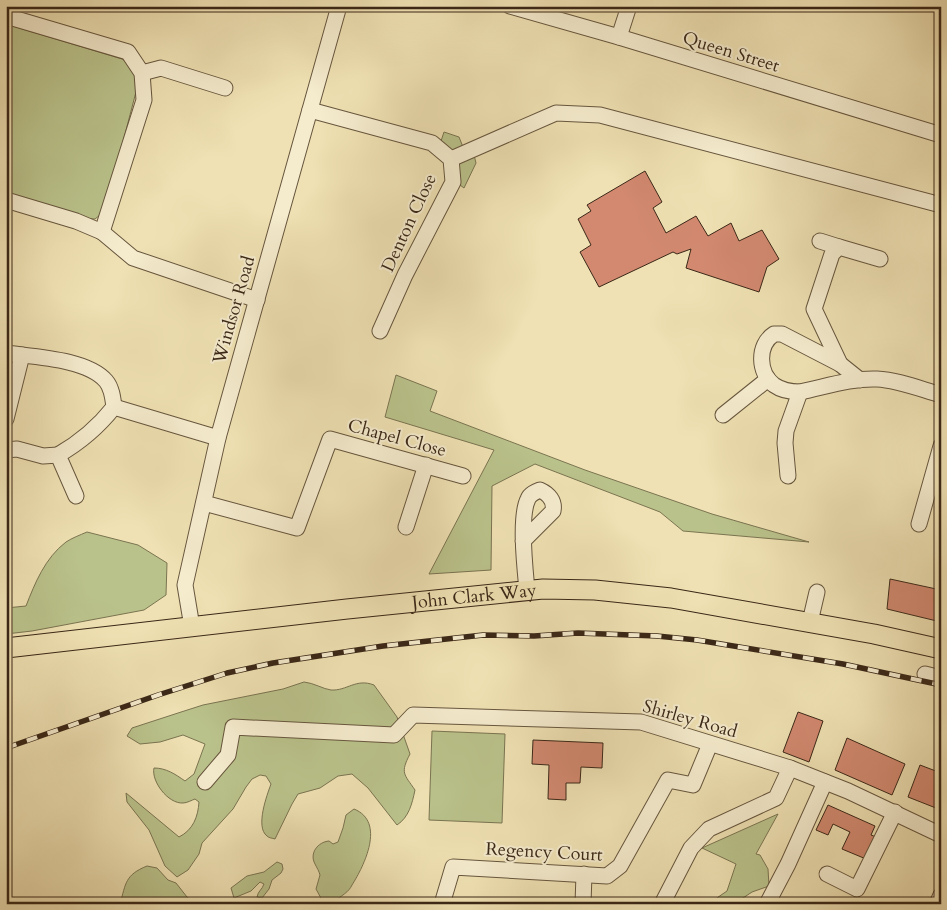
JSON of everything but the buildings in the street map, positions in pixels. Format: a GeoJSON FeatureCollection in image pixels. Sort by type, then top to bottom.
{"type":"FeatureCollection","features":[{"type":"Feature","properties":{"kind":"main road","name":"John Clark Way"},"geometry":{"type":"LineString","coordinates":[[6,648],[527,590],[595,590],[671,598],[874,634],[941,649]]}},
{"type":"Feature","properties":{"kind":"street","name":"Windsor Road"},"geometry":{"type":"LineString","coordinates":[[192,627],[185,586],[218,438],[339,6]]}},
{"type":"Feature","properties":{"kind":"street","name":"Queen Street"},"geometry":{"type":"LineString","coordinates":[[510,6],[542,10],[619,37],[941,135]]}},
{"type":"Feature","properties":{"kind":"street"},"geometry":{"type":"LineString","coordinates":[[619,37],[628,6]]}},
{"type":"Feature","properties":{"kind":"street"},"geometry":{"type":"LineString","coordinates":[[6,16],[128,52],[142,73],[144,100],[102,232]]}},
{"type":"Feature","properties":{"kind":"street"},"geometry":{"type":"LineString","coordinates":[[142,73],[161,68],[225,88]]}},
{"type":"Feature","properties":{"kind":"street","name":"Denton Close"},"geometry":{"type":"LineString","coordinates":[[310,110],[432,142],[452,159],[453,182],[380,331]]}},
{"type":"Feature","properties":{"kind":"street"},"geometry":{"type":"LineString","coordinates":[[452,159],[556,113],[600,115],[941,205]]}},
{"type":"Feature","properties":{"kind":"street"},"geometry":{"type":"LineString","coordinates":[[6,200],[76,221],[102,232],[133,258],[257,300]]}},
{"type":"Feature","properties":{"kind":"street"},"geometry":{"type":"LineString","coordinates":[[820,241],[880,259]]}},
{"type":"Feature","properties":{"kind":"street"},"geometry":{"type":"LineString","coordinates":[[839,247],[832,254],[814,309],[840,364]]}},
{"type":"Feature","properties":{"kind":"street"},"geometry":{"type":"LineString","coordinates":[[860,380],[840,364],[782,334],[774,334],[765,344],[762,353],[764,372],[768,379],[779,388],[800,392],[860,380],[877,379],[896,382],[941,395]]}},
{"type":"Feature","properties":{"kind":"street"},"geometry":{"type":"LineString","coordinates":[[6,353],[58,360],[95,371],[108,382],[114,407],[104,419],[58,455],[43,456],[17,449],[6,450]]}},
{"type":"Feature","properties":{"kind":"street"},"geometry":{"type":"LineString","coordinates":[[6,419],[22,356]]}},
{"type":"Feature","properties":{"kind":"street"},"geometry":{"type":"LineString","coordinates":[[723,416],[768,379]]}},
{"type":"Feature","properties":{"kind":"street"},"geometry":{"type":"LineString","coordinates":[[788,476],[785,443],[786,431],[800,392]]}},
{"type":"Feature","properties":{"kind":"street"},"geometry":{"type":"LineString","coordinates":[[114,407],[218,438]]}},
{"type":"Feature","properties":{"kind":"street","name":"Chapel Close"},"geometry":{"type":"LineString","coordinates":[[204,503],[297,528],[330,439],[463,476]]}},
{"type":"Feature","properties":{"kind":"street"},"geometry":{"type":"LineString","coordinates":[[918,524],[941,446]]}},
{"type":"Feature","properties":{"kind":"street"},"geometry":{"type":"LineString","coordinates":[[58,455],[76,496]]}},
{"type":"Feature","properties":{"kind":"street"},"geometry":{"type":"LineString","coordinates":[[406,527],[426,466]]}},
{"type":"Feature","properties":{"kind":"street"},"geometry":{"type":"LineString","coordinates":[[523,541],[553,512],[554,505],[551,499],[547,493],[540,490],[528,497],[526,505],[523,541],[527,590]]}},
{"type":"Feature","properties":{"kind":"street"},"geometry":{"type":"LineString","coordinates":[[810,622],[817,592]]}},
{"type":"Feature","properties":{"kind":"street"},"geometry":{"type":"LineString","coordinates":[[925,674],[941,678]]}},
{"type":"Feature","properties":{"kind":"street","name":"Shirley Road"},"geometry":{"type":"LineString","coordinates":[[205,782],[228,755],[233,728],[394,735],[413,715],[641,722],[790,768],[848,791],[941,835]]}},
{"type":"Feature","properties":{"kind":"street","name":"Regency Court"},"geometry":{"type":"LineString","coordinates":[[442,904],[453,866],[607,876],[620,866],[668,780],[693,785],[710,744]]}},
{"type":"Feature","properties":{"kind":"street"},"geometry":{"type":"LineString","coordinates":[[662,904],[691,848],[709,829],[776,798],[790,768]]}},
{"type":"Feature","properties":{"kind":"street"},"geometry":{"type":"LineString","coordinates":[[766,904],[788,864],[825,782]]}},
{"type":"Feature","properties":{"kind":"street"},"geometry":{"type":"LineString","coordinates":[[827,874],[857,889],[895,812]]}},
{"type":"Feature","properties":{"kind":"street"},"geometry":{"type":"LineString","coordinates":[[584,874],[584,904]]}},
{"type":"Feature","properties":{"kind":"street"},"geometry":{"type":"LineString","coordinates":[[937,904],[941,895]]}},
{"type":"Feature","properties":{"kind":"green space"},"geometry":{"type":"Polygon","coordinates":[[[6,24],[122,59],[135,70],[137,88],[105,211],[95,219],[79,218],[6,195],[6,24]]]}},
{"type":"Feature","properties":{"kind":"green space"},"geometry":{"type":"Polygon","coordinates":[[[444,132],[459,137],[467,157],[474,155],[476,163],[464,188],[456,182],[441,141],[444,132]]]}},
{"type":"Feature","properties":{"kind":"green space"},"geometry":{"type":"Polygon","coordinates":[[[396,375],[437,391],[430,411],[585,470],[712,514],[809,542],[683,531],[660,512],[535,464],[492,486],[491,570],[429,574],[494,450],[385,417],[396,375]]]}},
{"type":"Feature","properties":{"kind":"green space"},"geometry":{"type":"Polygon","coordinates":[[[87,532],[138,545],[167,563],[166,595],[144,610],[6,634],[6,608],[26,606],[46,563],[66,542],[87,532]]]}},
{"type":"Feature","properties":{"kind":"green space"},"geometry":{"type":"Polygon","coordinates":[[[304,682],[331,690],[362,683],[374,685],[397,717],[410,754],[404,770],[415,790],[407,814],[397,825],[368,788],[352,774],[338,776],[320,788],[298,794],[275,839],[271,838],[264,832],[262,818],[271,784],[266,776],[260,775],[252,779],[233,809],[202,843],[199,854],[188,870],[177,877],[165,866],[149,830],[127,802],[126,793],[179,837],[184,834],[194,822],[199,802],[195,799],[183,803],[177,802],[166,796],[155,779],[154,768],[166,770],[185,781],[194,774],[205,744],[183,735],[160,742],[140,744],[127,736],[132,728],[203,705],[283,689],[304,682]]]}},
{"type":"Feature","properties":{"kind":"green space"},"geometry":{"type":"Polygon","coordinates":[[[432,731],[505,734],[502,823],[429,820],[432,731]]]}},
{"type":"Feature","properties":{"kind":"green space"},"geometry":{"type":"Polygon","coordinates":[[[354,809],[364,815],[369,824],[371,834],[366,856],[357,877],[347,892],[335,901],[322,900],[316,889],[320,875],[313,860],[314,852],[321,843],[329,841],[333,844],[338,842],[346,815],[354,809]]]}},
{"type":"Feature","properties":{"kind":"green space"},"geometry":{"type":"Polygon","coordinates":[[[778,814],[756,854],[760,855],[768,869],[769,886],[752,892],[740,900],[708,904],[727,891],[736,864],[702,848],[778,814]]]}},
{"type":"Feature","properties":{"kind":"green space"},"geometry":{"type":"Polygon","coordinates":[[[277,862],[282,864],[283,869],[272,880],[269,889],[262,898],[257,897],[264,884],[260,882],[251,891],[234,898],[231,888],[247,876],[264,872],[277,862]]]}},
{"type":"Feature","properties":{"kind":"green space"},"geometry":{"type":"Polygon","coordinates":[[[147,866],[157,868],[168,880],[176,883],[195,904],[120,904],[125,885],[130,876],[147,866]]]}},
{"type":"Feature","properties":{"kind":"railway"},"geometry":{"type":"LineString","coordinates":[[6,748],[227,673],[273,663],[383,646],[483,635],[534,636],[578,633],[657,636],[697,640],[843,664],[941,685]]}}]}
